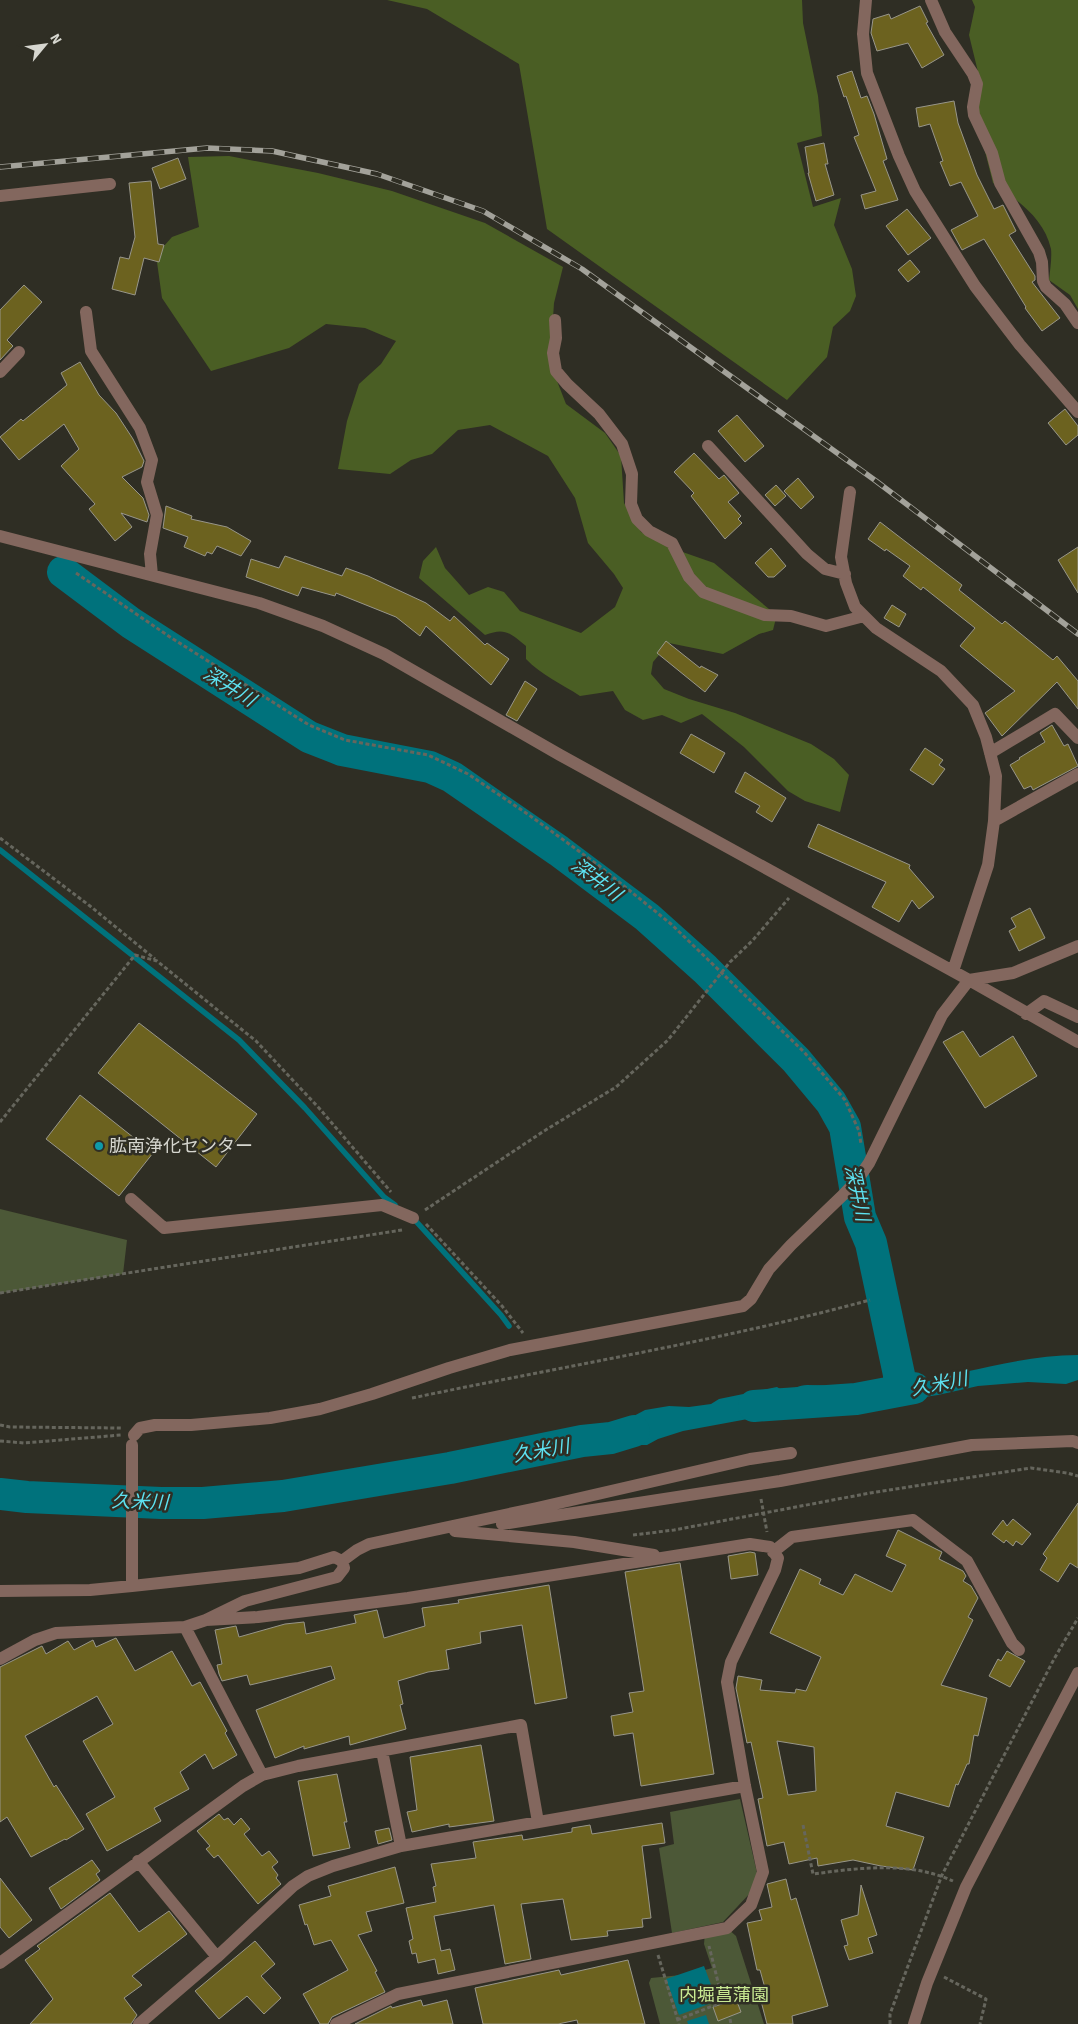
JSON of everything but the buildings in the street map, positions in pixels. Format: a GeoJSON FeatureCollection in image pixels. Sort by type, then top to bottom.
{"type":"FeatureCollection","features":[{"type":"Feature","properties":{"kind":"street"},"geometry":{"type":"LineString","coordinates":[[866,0],[863,34],[867,73],[899,156],[915,191],[975,286],[1020,345],[1078,412]]}},
{"type":"Feature","properties":{"kind":"street"},"geometry":{"type":"LineString","coordinates":[[931,0],[945,32],[973,74],[977,84],[973,107],[974,115],[992,153],[1000,183],[1039,252],[1042,262],[1043,281],[1046,287],[1066,304],[1078,323]]}},
{"type":"Feature","properties":{"kind":"street"},"geometry":{"type":"LineString","coordinates":[[0,196],[110,184]]}},
{"type":"Feature","properties":{"kind":"street"},"geometry":{"type":"LineString","coordinates":[[86,312],[90,351],[140,428],[152,460],[147,482],[157,515],[150,554],[152,575]]}},
{"type":"Feature","properties":{"kind":"street"},"geometry":{"type":"LineString","coordinates":[[555,320],[556,338],[553,353],[556,371],[599,414],[622,444],[632,474],[631,504],[637,519],[649,531],[672,543],[689,577],[703,592],[765,615],[792,616],[826,626],[864,616]]}},
{"type":"Feature","properties":{"kind":"street"},"geometry":{"type":"LineString","coordinates":[[0,372],[19,352]]}},
{"type":"Feature","properties":{"kind":"street"},"geometry":{"type":"LineString","coordinates":[[708,446],[807,554],[825,569],[845,574]]}},
{"type":"Feature","properties":{"kind":"street"},"geometry":{"type":"LineString","coordinates":[[850,492],[841,558],[855,607],[876,628],[941,671],[973,705],[996,776],[994,821],[988,865],[952,971]]}},
{"type":"Feature","properties":{"kind":"street"},"geometry":{"type":"LineString","coordinates":[[0,536],[259,603],[323,626],[384,654],[1078,1042]]}},
{"type":"Feature","properties":{"kind":"street"},"geometry":{"type":"LineString","coordinates":[[990,753],[1055,714],[1078,738]]}},
{"type":"Feature","properties":{"kind":"street"},"geometry":{"type":"LineString","coordinates":[[994,821],[1078,774]]}},
{"type":"Feature","properties":{"kind":"street"},"geometry":{"type":"LineString","coordinates":[[132,1586],[133,1440],[140,1428],[155,1425],[191,1425],[270,1418],[320,1408],[372,1394],[510,1350],[742,1306],[751,1299],[769,1270],[791,1244],[843,1195],[864,1170],[942,1015],[969,980],[1013,973],[1078,946]]}},
{"type":"Feature","properties":{"kind":"street"},"geometry":{"type":"LineString","coordinates":[[1026,1014],[1044,1001],[1078,1017]]}},
{"type":"Feature","properties":{"kind":"street"},"geometry":{"type":"LineString","coordinates":[[131,1199],[164,1228],[382,1205],[414,1218]]}},
{"type":"Feature","properties":{"kind":"street"},"geometry":{"type":"LineString","coordinates":[[369,1544],[759,1484],[972,1445],[1078,1442]]}},
{"type":"Feature","properties":{"kind":"street"},"geometry":{"type":"LineString","coordinates":[[342,1561],[369,1544],[750,1459],[791,1453]]}},
{"type":"Feature","properties":{"kind":"street"},"geometry":{"type":"LineString","coordinates":[[772,1550],[792,1537],[913,1520],[967,1562],[1012,1643],[1018,1650]]}},
{"type":"Feature","properties":{"kind":"street"},"geometry":{"type":"LineString","coordinates":[[455,1531],[574,1542],[643,1554],[674,1556]]}},
{"type":"Feature","properties":{"kind":"street"},"geometry":{"type":"LineString","coordinates":[[206,1620],[258,1618],[408,1598],[750,1544],[772,1550],[778,1558],[775,1570],[731,1662],[727,1682],[745,1786],[763,1872],[751,1905],[727,1928],[398,1994],[336,2024]]}},
{"type":"Feature","properties":{"kind":"street"},"geometry":{"type":"LineString","coordinates":[[0,1591],[90,1590],[132,1586],[299,1568],[334,1557],[342,1561],[344,1568],[337,1576],[245,1601],[206,1620],[185,1627],[56,1633],[35,1640],[0,1659]]}},
{"type":"Feature","properties":{"kind":"street"},"geometry":{"type":"LineString","coordinates":[[185,1627],[262,1775]]}},
{"type":"Feature","properties":{"kind":"street"},"geometry":{"type":"LineString","coordinates":[[914,2024],[932,1971],[966,1887],[1078,1674]]}},
{"type":"Feature","properties":{"kind":"street"},"geometry":{"type":"LineString","coordinates":[[0,1963],[243,1786],[262,1775],[521,1725],[538,1822]]}},
{"type":"Feature","properties":{"kind":"street"},"geometry":{"type":"LineString","coordinates":[[382,1751],[401,1846]]}},
{"type":"Feature","properties":{"kind":"street"},"geometry":{"type":"LineString","coordinates":[[139,2024],[217,1957],[293,1886],[308,1876],[333,1866],[401,1846],[745,1786]]}},
{"type":"Feature","properties":{"kind":"street"},"geometry":{"type":"LineString","coordinates":[[138,1862],[217,1957]]}},
{"type":"Feature","properties":{"kind":"path"},"geometry":{"type":"LineString","coordinates":[[74,571],[170,637],[309,725],[346,740],[428,755],[468,774],[598,865],[671,924],[804,1052],[845,1100],[859,1131],[864,1170]]}},
{"type":"Feature","properties":{"kind":"path"},"geometry":{"type":"LineString","coordinates":[[0,838],[90,906],[256,1041],[319,1108],[394,1196]]}},
{"type":"Feature","properties":{"kind":"path"},"geometry":{"type":"LineString","coordinates":[[0,1293],[401,1231],[414,1218],[544,1130],[616,1087],[668,1040],[722,972],[799,887]]}},
{"type":"Feature","properties":{"kind":"path"},"geometry":{"type":"LineString","coordinates":[[0,1122],[135,955],[157,961]]}},
{"type":"Feature","properties":{"kind":"path"},"geometry":{"type":"LineString","coordinates":[[414,1218],[424,1223],[502,1306],[534,1346]]}},
{"type":"Feature","properties":{"kind":"path"},"geometry":{"type":"LineString","coordinates":[[407,1399],[534,1372],[656,1351],[810,1317],[870,1300]]}},
{"type":"Feature","properties":{"kind":"path"},"geometry":{"type":"LineString","coordinates":[[0,1425],[10,1427],[108,1426],[122,1428],[133,1440]]}},
{"type":"Feature","properties":{"kind":"path"},"geometry":{"type":"LineString","coordinates":[[0,1441],[133,1440]]}},
{"type":"Feature","properties":{"kind":"path"},"geometry":{"type":"LineString","coordinates":[[626,1536],[674,1530],[1031,1468],[1078,1476]]}},
{"type":"Feature","properties":{"kind":"path"},"geometry":{"type":"LineString","coordinates":[[759,1484],[772,1550]]}},
{"type":"Feature","properties":{"kind":"path"},"geometry":{"type":"LineString","coordinates":[[890,2024],[890,2014],[942,1875],[1054,1659],[1078,1618]]}},
{"type":"Feature","properties":{"kind":"path"},"geometry":{"type":"LineString","coordinates":[[803,1826],[813,1874],[872,1867],[889,1867],[928,1871],[942,1875]]}},
{"type":"Feature","properties":{"kind":"path"},"geometry":{"type":"LineString","coordinates":[[655,1941],[678,2022],[723,2002],[705,1933]]}},
{"type":"Feature","properties":{"kind":"path"},"geometry":{"type":"LineString","coordinates":[[932,1971],[986,1999],[980,2024]]}},
{"type":"Feature","properties":{"kind":"path"},"geometry":{"type":"LineString","coordinates":[[730,2019],[731,2024]]}},
{"type":"Feature","properties":{"kind":"green space"},"geometry":{"type":"Polygon","coordinates":[[[387,0],[802,0],[803,23],[818,96],[822,136],[797,143],[813,207],[841,198],[834,225],[852,269],[856,296],[850,311],[833,327],[827,357],[787,400],[547,229],[519,64],[427,9],[387,0]]]}},
{"type":"Feature","properties":{"kind":"green space"},"geometry":{"type":"Polygon","coordinates":[[[972,0],[1078,0],[1078,309],[1070,295],[1049,280],[1051,249],[1036,219],[1011,196],[993,183],[977,120],[979,76],[969,35],[975,7],[972,0]]]}},
{"type":"Feature","properties":{"kind":"green space"},"geometry":{"type":"Polygon","coordinates":[[[229,156],[318,173],[392,191],[485,223],[563,267],[554,303],[550,363],[566,404],[605,433],[621,456],[624,503],[641,532],[674,549],[714,563],[777,614],[773,630],[759,634],[723,654],[669,643],[653,662],[651,674],[664,689],[735,713],[811,744],[834,759],[849,775],[840,812],[805,801],[788,791],[744,747],[702,714],[681,723],[662,715],[643,720],[625,710],[613,691],[580,696],[532,665],[526,659],[526,646],[516,638],[503,632],[485,635],[419,578],[423,561],[436,547],[445,568],[469,595],[488,587],[504,592],[520,611],[581,633],[615,607],[623,588],[588,543],[575,498],[548,456],[490,425],[458,430],[432,454],[411,460],[390,474],[338,469],[347,421],[359,384],[381,364],[396,341],[365,328],[326,324],[289,348],[211,371],[162,298],[156,255],[172,237],[199,227],[188,157],[229,156]]]}},
{"type":"Feature","properties":{"kind":"green space"},"geometry":{"type":"Polygon","coordinates":[[[0,1209],[127,1240],[123,1274],[0,1293],[0,1209]]]}},
{"type":"Feature","properties":{"kind":"green space"},"geometry":{"type":"Polygon","coordinates":[[[740,1799],[757,1873],[752,1891],[723,1922],[672,1933],[659,1848],[674,1844],[670,1812],[740,1799]]]}},
{"type":"Feature","properties":{"kind":"green space","name":"内堀菖蒲園"},"geometry":{"type":"Polygon","coordinates":[[[727,1928],[736,1936],[764,2024],[660,2024],[649,1983],[651,1978],[691,1974],[712,1968],[704,1944],[705,1933],[727,1928]]]}},
{"type":"Feature","properties":{"kind":"water"},"geometry":{"type":"Polygon","coordinates":[[[901,1341],[916,1382],[934,1380],[1021,1360],[1078,1355],[1078,1380],[1066,1384],[1028,1382],[978,1386],[918,1398],[840,1396],[815,1391],[805,1396],[784,1418],[772,1420],[769,1415],[683,1431],[658,1439],[647,1445],[624,1445],[586,1449],[586,1446],[596,1432],[615,1426],[645,1410],[669,1406],[689,1407],[711,1404],[719,1399],[777,1387],[788,1390],[803,1385],[883,1386],[883,1343],[901,1341]]]}},
{"type":"Feature","properties":{"kind":"water"},"geometry":{"type":"Polygon","coordinates":[[[704,1966],[717,2001],[679,2015],[666,1979],[704,1966]]]}},
{"type":"Feature","properties":{"kind":"water"},"geometry":{"type":"Polygon","coordinates":[[[706,2015],[709,2024],[688,2024],[687,2021],[706,2015]]]}},
{"type":"Feature","properties":{"kind":"waterway","name":"深井川"},"geometry":{"type":"LineString","coordinates":[[63,572],[131,623],[309,737],[342,750],[430,767],[452,777],[559,851],[647,917],[705,969],[796,1060],[831,1102],[845,1127],[860,1217],[871,1243],[901,1384]]}},
{"type":"Feature","properties":{"kind":"waterway"},"geometry":{"type":"LineString","coordinates":[[0,850],[239,1040],[305,1108],[384,1197],[395,1205]]}},
{"type":"Feature","properties":{"kind":"waterway"},"geometry":{"type":"LineString","coordinates":[[413,1218],[509,1326]]}},
{"type":"Feature","properties":{"kind":"waterway","name":"久米川"},"geometry":{"type":"LineString","coordinates":[[754,1406],[856,1399],[914,1388]]}},
{"type":"Feature","properties":{"kind":"waterway","name":"久米川"},"geometry":{"type":"LineString","coordinates":[[0,1494],[161,1503],[203,1503],[283,1496],[450,1468],[582,1441],[611,1438],[634,1431]]}},
{"type":"Feature","properties":{"kind":"railway"},"geometry":{"type":"LineString","coordinates":[[0,167],[207,148],[272,151],[377,174],[483,211],[582,269],[876,481],[1078,634]]}},
{"type":"Feature","properties":{"kind":"place","name":"肱南浄化センター"},"geometry":{"type":"Point","coordinates":[99,1146]}}]}
